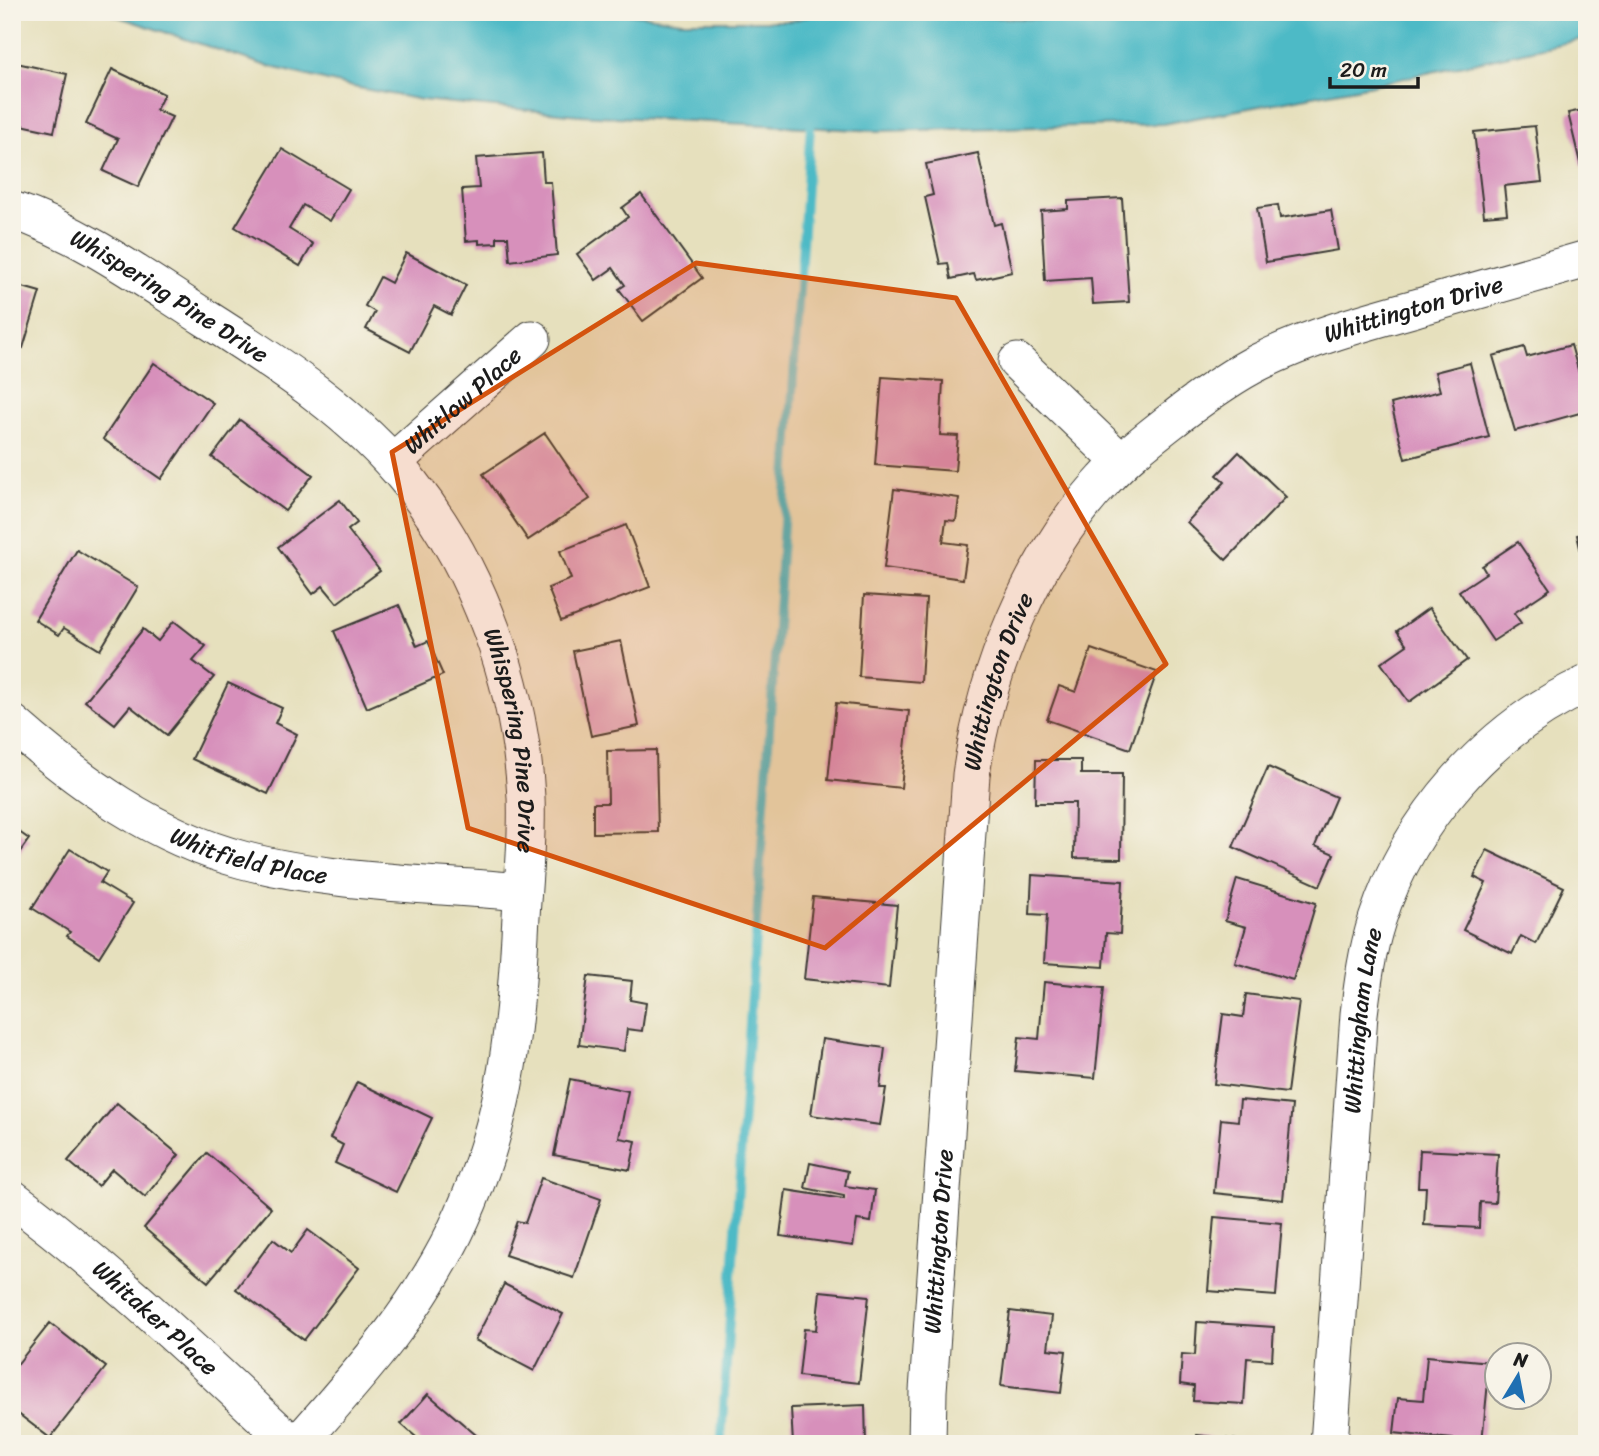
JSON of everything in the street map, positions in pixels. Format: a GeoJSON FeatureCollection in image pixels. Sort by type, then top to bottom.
{"type":"FeatureCollection","features":[{"type":"Feature","properties":{"kind":"street","name":"Whispering Pine Drive"},"geometry":{"type":"LineString","coordinates":[[12,210],[54,226],[97,248],[270,359],[331,404],[393,462],[426,505],[451,546],[483,609],[499,655],[517,724],[526,800],[517,991],[507,1078],[494,1129],[474,1189],[454,1235],[408,1314],[298,1444]]}},
{"type":"Feature","properties":{"kind":"street","name":"Whittington Drive"},"geometry":{"type":"LineString","coordinates":[[927,1444],[928,1391],[968,803],[975,746],[993,675],[1011,629],[1033,586],[1068,527],[1102,482],[1121,462],[1213,389],[1276,354],[1360,323],[1587,259]]}},
{"type":"Feature","properties":{"kind":"street","name":"Whitlow Place"},"geometry":{"type":"LineString","coordinates":[[393,462],[532,339]]}},
{"type":"Feature","properties":{"kind":"street"},"geometry":{"type":"LineString","coordinates":[[1017,362],[1121,462]]}},
{"type":"Feature","properties":{"kind":"street","name":"Whittingham Lane"},"geometry":{"type":"LineString","coordinates":[[1329,1444],[1359,1014],[1369,948],[1377,920],[1390,887],[1415,839],[1461,777],[1501,740],[1544,707],[1587,684]]}},
{"type":"Feature","properties":{"kind":"street","name":"Whitfield Place"},"geometry":{"type":"LineString","coordinates":[[12,723],[58,763],[116,803],[179,836],[241,859],[350,877],[522,891]]}},
{"type":"Feature","properties":{"kind":"street","name":"Whitaker Place"},"geometry":{"type":"LineString","coordinates":[[12,1198],[129,1296],[292,1444]]}},
{"type":"Feature","properties":{"kind":"highlighted area"},"geometry":{"type":"Polygon","coordinates":[[[696,263],[956,298],[1166,664],[825,948],[468,828],[392,452],[696,263]]]}},
{"type":"Feature","properties":{"kind":"water"},"geometry":{"type":"Polygon","coordinates":[[[104,12],[620,12],[681,21],[791,21],[824,12],[1036,19],[1088,12],[1587,12],[1587,38],[1372,85],[1163,124],[877,131],[580,115],[422,100],[348,86],[264,65],[104,12]]]}},
{"type":"Feature","properties":{"kind":"building"},"geometry":{"type":"Polygon","coordinates":[[[12,62],[67,74],[54,132],[12,123],[12,62]]]}},
{"type":"Feature","properties":{"kind":"building"},"geometry":{"type":"Polygon","coordinates":[[[112,69],[164,94],[156,110],[172,117],[138,187],[103,171],[118,139],[86,124],[112,69]]]}},
{"type":"Feature","properties":{"kind":"building"},"geometry":{"type":"Polygon","coordinates":[[[1587,109],[1587,166],[1581,167],[1568,113],[1587,109]]]}},
{"type":"Feature","properties":{"kind":"building"},"geometry":{"type":"Polygon","coordinates":[[[1535,126],[1542,182],[1504,186],[1507,214],[1484,216],[1474,132],[1535,126]]]}},
{"type":"Feature","properties":{"kind":"building"},"geometry":{"type":"Polygon","coordinates":[[[282,149],[349,189],[330,221],[303,205],[289,229],[313,244],[300,266],[235,227],[282,149]]]}},
{"type":"Feature","properties":{"kind":"building"},"geometry":{"type":"Polygon","coordinates":[[[542,153],[544,182],[551,182],[557,255],[510,261],[508,237],[497,237],[497,243],[479,244],[479,240],[466,241],[462,189],[479,188],[476,158],[542,153]]]}},
{"type":"Feature","properties":{"kind":"building"},"geometry":{"type":"Polygon","coordinates":[[[978,153],[994,225],[1001,223],[1012,272],[976,280],[974,274],[951,279],[948,263],[940,264],[925,197],[933,195],[926,164],[978,153]]]}},
{"type":"Feature","properties":{"kind":"building"},"geometry":{"type":"Polygon","coordinates":[[[641,194],[702,278],[643,321],[619,289],[625,285],[613,268],[596,280],[577,254],[628,217],[622,208],[641,194]]]}},
{"type":"Feature","properties":{"kind":"building"},"geometry":{"type":"Polygon","coordinates":[[[1122,198],[1129,302],[1093,304],[1091,278],[1045,281],[1041,211],[1068,209],[1068,201],[1122,198]]]}},
{"type":"Feature","properties":{"kind":"building"},"geometry":{"type":"Polygon","coordinates":[[[1278,205],[1280,218],[1331,210],[1338,250],[1266,262],[1257,208],[1278,205]]]}},
{"type":"Feature","properties":{"kind":"building"},"geometry":{"type":"Polygon","coordinates":[[[406,253],[466,285],[451,315],[434,306],[410,352],[366,329],[375,312],[365,306],[380,277],[391,283],[406,253]]]}},
{"type":"Feature","properties":{"kind":"building"},"geometry":{"type":"Polygon","coordinates":[[[12,284],[40,292],[23,348],[12,345],[12,284]]]}},
{"type":"Feature","properties":{"kind":"building"},"geometry":{"type":"Polygon","coordinates":[[[1571,345],[1587,401],[1587,411],[1515,431],[1493,356],[1524,347],[1527,357],[1571,345]]]}},
{"type":"Feature","properties":{"kind":"building"},"geometry":{"type":"Polygon","coordinates":[[[154,363],[213,403],[161,479],[103,439],[154,363]]]}},
{"type":"Feature","properties":{"kind":"building"},"geometry":{"type":"Polygon","coordinates":[[[1470,363],[1489,437],[1405,459],[1391,404],[1440,391],[1435,372],[1470,363]]]}},
{"type":"Feature","properties":{"kind":"building"},"geometry":{"type":"Polygon","coordinates":[[[882,377],[943,381],[940,435],[958,436],[955,471],[875,465],[882,377]]]}},
{"type":"Feature","properties":{"kind":"building"},"geometry":{"type":"Polygon","coordinates":[[[240,420],[313,475],[285,511],[212,457],[240,420]]]}},
{"type":"Feature","properties":{"kind":"building"},"geometry":{"type":"Polygon","coordinates":[[[545,433],[590,499],[528,540],[483,474],[545,433]]]}},
{"type":"Feature","properties":{"kind":"building"},"geometry":{"type":"Polygon","coordinates":[[[1239,452],[1286,497],[1226,560],[1187,522],[1225,482],[1217,475],[1239,452]]]}},
{"type":"Feature","properties":{"kind":"building"},"geometry":{"type":"Polygon","coordinates":[[[894,489],[959,498],[956,521],[946,520],[943,542],[968,545],[963,579],[884,568],[894,489]]]}},
{"type":"Feature","properties":{"kind":"building"},"geometry":{"type":"Polygon","coordinates":[[[340,500],[357,523],[348,530],[380,571],[337,603],[323,586],[313,594],[278,547],[340,500]]]}},
{"type":"Feature","properties":{"kind":"building"},"geometry":{"type":"Polygon","coordinates":[[[626,525],[650,587],[561,621],[548,588],[571,579],[560,551],[626,525]]]}},
{"type":"Feature","properties":{"kind":"building"},"geometry":{"type":"Polygon","coordinates":[[[1587,533],[1587,572],[1586,573],[1577,535],[1587,533]]]}},
{"type":"Feature","properties":{"kind":"building"},"geometry":{"type":"Polygon","coordinates":[[[1518,542],[1550,589],[1514,613],[1521,623],[1493,641],[1459,591],[1486,573],[1482,566],[1518,542]]]}},
{"type":"Feature","properties":{"kind":"building"},"geometry":{"type":"Polygon","coordinates":[[[77,550],[138,587],[100,650],[64,628],[59,635],[35,620],[77,550]]]}},
{"type":"Feature","properties":{"kind":"building"},"geometry":{"type":"Polygon","coordinates":[[[864,595],[926,599],[921,682],[859,677],[864,595]]]}},
{"type":"Feature","properties":{"kind":"building"},"geometry":{"type":"Polygon","coordinates":[[[399,605],[417,646],[428,641],[443,675],[367,708],[334,631],[399,605]]]}},
{"type":"Feature","properties":{"kind":"building"},"geometry":{"type":"Polygon","coordinates":[[[1429,608],[1467,660],[1409,702],[1381,663],[1407,645],[1397,631],[1429,608]]]}},
{"type":"Feature","properties":{"kind":"building"},"geometry":{"type":"Polygon","coordinates":[[[174,621],[206,646],[193,661],[214,677],[167,735],[130,706],[115,724],[85,701],[143,629],[158,641],[174,621]]]}},
{"type":"Feature","properties":{"kind":"building"},"geometry":{"type":"Polygon","coordinates":[[[621,641],[639,726],[591,736],[573,651],[621,641]]]}},
{"type":"Feature","properties":{"kind":"building"},"geometry":{"type":"Polygon","coordinates":[[[1091,649],[1157,672],[1130,749],[1047,720],[1059,686],[1076,692],[1091,649]]]}},
{"type":"Feature","properties":{"kind":"building"},"geometry":{"type":"Polygon","coordinates":[[[228,683],[282,708],[275,723],[297,734],[268,794],[192,759],[228,683]]]}},
{"type":"Feature","properties":{"kind":"building"},"geometry":{"type":"Polygon","coordinates":[[[836,703],[909,711],[901,788],[828,780],[836,703]]]}},
{"type":"Feature","properties":{"kind":"building"},"geometry":{"type":"Polygon","coordinates":[[[656,750],[658,832],[593,833],[593,803],[608,803],[607,751],[656,750]]]}},
{"type":"Feature","properties":{"kind":"building"},"geometry":{"type":"Polygon","coordinates":[[[1036,760],[1081,760],[1081,774],[1122,774],[1121,859],[1074,858],[1075,803],[1035,803],[1036,760]]]}},
{"type":"Feature","properties":{"kind":"building"},"geometry":{"type":"Polygon","coordinates":[[[1268,767],[1336,797],[1315,846],[1334,854],[1320,886],[1233,847],[1268,767]]]}},
{"type":"Feature","properties":{"kind":"building"},"geometry":{"type":"Polygon","coordinates":[[[12,827],[29,839],[12,863],[12,827]]]}},
{"type":"Feature","properties":{"kind":"building"},"geometry":{"type":"Polygon","coordinates":[[[70,849],[107,872],[100,883],[133,903],[99,957],[67,936],[70,932],[32,908],[70,849]]]}},
{"type":"Feature","properties":{"kind":"building"},"geometry":{"type":"Polygon","coordinates":[[[1487,850],[1564,887],[1536,944],[1521,936],[1512,954],[1463,930],[1486,883],[1474,877],[1487,850]]]}},
{"type":"Feature","properties":{"kind":"building"},"geometry":{"type":"Polygon","coordinates":[[[1032,875],[1123,881],[1120,934],[1106,933],[1104,967],[1044,963],[1047,915],[1030,914],[1032,875]]]}},
{"type":"Feature","properties":{"kind":"building"},"geometry":{"type":"Polygon","coordinates":[[[1237,879],[1316,903],[1293,980],[1235,963],[1246,927],[1225,921],[1237,879]]]}},
{"type":"Feature","properties":{"kind":"building"},"geometry":{"type":"Polygon","coordinates":[[[813,897],[897,905],[889,988],[804,979],[813,897]]]}},
{"type":"Feature","properties":{"kind":"building"},"geometry":{"type":"Polygon","coordinates":[[[588,976],[632,981],[630,1000],[646,1003],[642,1031],[627,1029],[624,1051],[579,1045],[588,976]]]}},
{"type":"Feature","properties":{"kind":"building"},"geometry":{"type":"Polygon","coordinates":[[[1044,982],[1104,988],[1095,1078],[1015,1071],[1019,1037],[1039,1039],[1044,982]]]}},
{"type":"Feature","properties":{"kind":"building"},"geometry":{"type":"Polygon","coordinates":[[[1246,994],[1299,1001],[1287,1093],[1214,1084],[1223,1014],[1243,1017],[1246,994]]]}},
{"type":"Feature","properties":{"kind":"building"},"geometry":{"type":"Polygon","coordinates":[[[822,1039],[885,1048],[880,1088],[886,1088],[880,1125],[811,1115],[822,1039]]]}},
{"type":"Feature","properties":{"kind":"building"},"geometry":{"type":"Polygon","coordinates":[[[570,1079],[628,1091],[619,1138],[636,1141],[630,1170],[554,1155],[570,1079]]]}},
{"type":"Feature","properties":{"kind":"building"},"geometry":{"type":"Polygon","coordinates":[[[357,1082],[432,1118],[396,1192],[335,1163],[343,1145],[330,1138],[357,1082]]]}},
{"type":"Feature","properties":{"kind":"building"},"geometry":{"type":"Polygon","coordinates":[[[1240,1100],[1292,1105],[1283,1200],[1214,1193],[1221,1119],[1238,1121],[1240,1100]]]}},
{"type":"Feature","properties":{"kind":"building"},"geometry":{"type":"Polygon","coordinates":[[[117,1103],[179,1155],[145,1197],[112,1169],[98,1186],[68,1161],[117,1103]]]}},
{"type":"Feature","properties":{"kind":"building"},"geometry":{"type":"Polygon","coordinates":[[[1420,1150],[1498,1154],[1495,1203],[1480,1202],[1479,1228],[1424,1225],[1426,1187],[1418,1187],[1420,1150]]]}},
{"type":"Feature","properties":{"kind":"building"},"geometry":{"type":"Polygon","coordinates":[[[207,1153],[271,1208],[208,1282],[144,1228],[207,1153]]]}},
{"type":"Feature","properties":{"kind":"building"},"geometry":{"type":"Polygon","coordinates":[[[810,1163],[848,1171],[845,1186],[875,1190],[871,1222],[857,1220],[853,1246],[780,1236],[786,1190],[844,1199],[844,1196],[805,1188],[810,1163]]]}},
{"type":"Feature","properties":{"kind":"building"},"geometry":{"type":"Polygon","coordinates":[[[541,1178],[601,1199],[574,1278],[505,1255],[517,1221],[525,1223],[541,1178]]]}},
{"type":"Feature","properties":{"kind":"building"},"geometry":{"type":"Polygon","coordinates":[[[1214,1217],[1282,1223],[1276,1296],[1208,1291],[1214,1217]]]}},
{"type":"Feature","properties":{"kind":"building"},"geometry":{"type":"Polygon","coordinates":[[[308,1230],[359,1268],[304,1340],[236,1289],[273,1239],[291,1253],[308,1230]]]}},
{"type":"Feature","properties":{"kind":"building"},"geometry":{"type":"Polygon","coordinates":[[[504,1284],[563,1314],[534,1371],[475,1340],[504,1284]]]}},
{"type":"Feature","properties":{"kind":"building"},"geometry":{"type":"Polygon","coordinates":[[[820,1291],[869,1296],[859,1383],[799,1376],[804,1329],[816,1330],[820,1291]]]}},
{"type":"Feature","properties":{"kind":"building"},"geometry":{"type":"Polygon","coordinates":[[[1010,1311],[1052,1316],[1048,1349],[1066,1351],[1061,1393],[1001,1386],[1010,1311]]]}},
{"type":"Feature","properties":{"kind":"building"},"geometry":{"type":"Polygon","coordinates":[[[1197,1322],[1274,1327],[1272,1360],[1247,1358],[1244,1404],[1193,1401],[1194,1386],[1180,1384],[1182,1354],[1195,1355],[1197,1322]]]}},
{"type":"Feature","properties":{"kind":"building"},"geometry":{"type":"Polygon","coordinates":[[[50,1323],[106,1367],[50,1438],[12,1409],[12,1371],[50,1323]]]}},
{"type":"Feature","properties":{"kind":"building"},"geometry":{"type":"Polygon","coordinates":[[[1427,1356],[1484,1361],[1485,1410],[1482,1442],[1394,1433],[1398,1398],[1423,1400],[1427,1356]]]}},
{"type":"Feature","properties":{"kind":"building"},"geometry":{"type":"Polygon","coordinates":[[[428,1394],[483,1441],[481,1444],[424,1444],[401,1424],[428,1394]]]}},
{"type":"Feature","properties":{"kind":"building"},"geometry":{"type":"Polygon","coordinates":[[[865,1405],[866,1444],[793,1444],[791,1408],[865,1405]]]}},
{"type":"Feature","properties":{"kind":"building"},"geometry":{"type":"Polygon","coordinates":[[[1197,1435],[1252,1442],[1252,1444],[1196,1444],[1197,1435]]]}},
{"type":"Feature","properties":{"kind":"waterway"},"geometry":{"type":"LineString","coordinates":[[721,1444],[811,119]]}}]}
